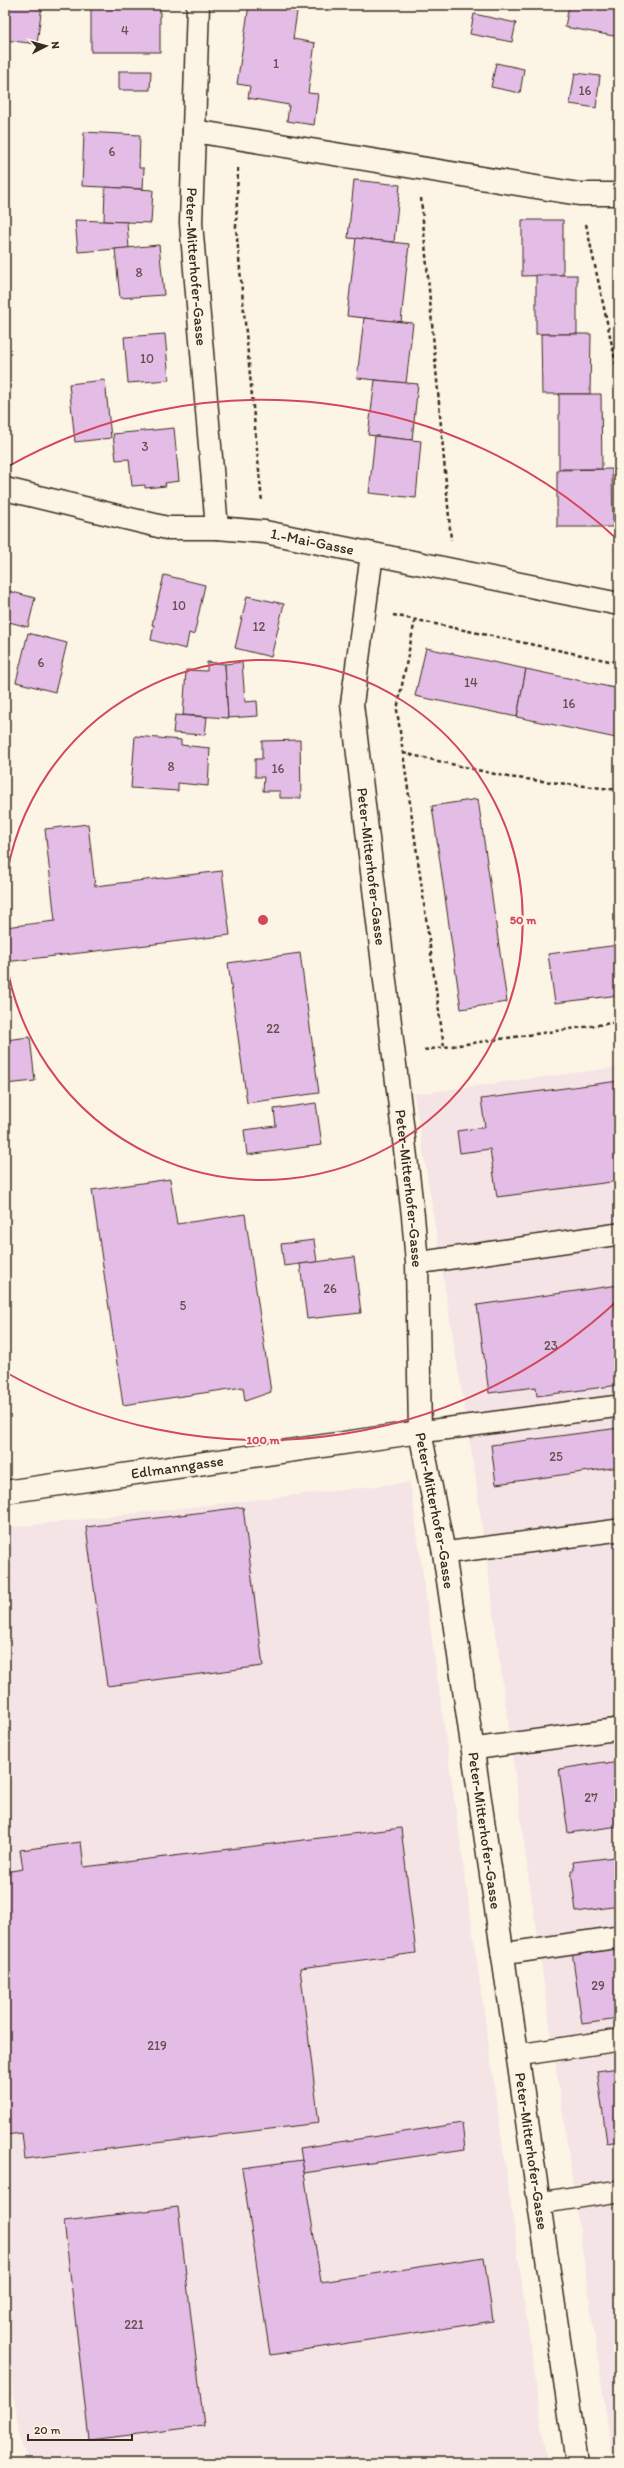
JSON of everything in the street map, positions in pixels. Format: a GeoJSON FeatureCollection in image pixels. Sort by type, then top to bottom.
{"type":"FeatureCollection","features":[{"type":"Feature","properties":{"kind":"street","name":"Peter-Mitterhofer-Gasse"},"geometry":{"type":"LineString","coordinates":[[198,5],[191,223],[217,528]]}},
{"type":"Feature","properties":{"kind":"street"},"geometry":{"type":"LineString","coordinates":[[194,131],[579,194],[619,194]]}},
{"type":"Feature","properties":{"kind":"street","name":"1.-Mai-Gasse"},"geometry":{"type":"LineString","coordinates":[[5,489],[167,528],[217,528],[265,532],[619,604]]}},
{"type":"Feature","properties":{"kind":"street","name":"Peter-Mitterhofer-Gasse"},"geometry":{"type":"LineString","coordinates":[[372,554],[352,704],[417,1263],[420,1432],[444,1553],[577,2463]]}},
{"type":"Feature","properties":{"kind":"street","name":"Edlmanngasse"},"geometry":{"type":"LineString","coordinates":[[5,1492],[420,1432]]}},
{"type":"Feature","properties":{"kind":"lane"},"geometry":{"type":"LineString","coordinates":[[417,1263],[619,1234]]}},
{"type":"Feature","properties":{"kind":"lane"},"geometry":{"type":"LineString","coordinates":[[420,1432],[619,1406]]}},
{"type":"Feature","properties":{"kind":"lane"},"geometry":{"type":"LineString","coordinates":[[444,1553],[619,1530]]}},
{"type":"Feature","properties":{"kind":"lane"},"geometry":{"type":"LineString","coordinates":[[473,1749],[619,1729]]}},
{"type":"Feature","properties":{"kind":"lane"},"geometry":{"type":"LineString","coordinates":[[502,1954],[619,1937]]}},
{"type":"Feature","properties":{"kind":"lane"},"geometry":{"type":"LineString","coordinates":[[518,2055],[619,2040]]}},
{"type":"Feature","properties":{"kind":"lane"},"geometry":{"type":"LineString","coordinates":[[539,2203],[619,2191]]}},
{"type":"Feature","properties":{"kind":"path"},"geometry":{"type":"LineString","coordinates":[[239,138],[236,226],[265,532]]}},
{"type":"Feature","properties":{"kind":"path"},"geometry":{"type":"LineString","coordinates":[[419,168],[453,571]]}},
{"type":"Feature","properties":{"kind":"path"},"geometry":{"type":"LineString","coordinates":[[579,194],[619,378]]}},
{"type":"Feature","properties":{"kind":"path"},"geometry":{"type":"LineString","coordinates":[[365,609],[619,663]]}},
{"type":"Feature","properties":{"kind":"path"},"geometry":{"type":"LineString","coordinates":[[415,620],[397,710],[444,1047]]}},
{"type":"Feature","properties":{"kind":"path"},"geometry":{"type":"LineString","coordinates":[[404,753],[508,777],[619,790]]}},
{"type":"Feature","properties":{"kind":"path"},"geometry":{"type":"LineString","coordinates":[[393,1054],[619,1022]]}},
{"type":"Feature","properties":{"kind":"shaded area"},"geometry":{"type":"Polygon","coordinates":[[[619,1067],[619,2463],[613,2463],[529,1880],[475,1475],[414,1094],[619,1067]]]}},
{"type":"Feature","properties":{"kind":"shaded area"},"geometry":{"type":"Polygon","coordinates":[[[410,1482],[547,2463],[30,2463],[20,2444],[5,2327],[5,1528],[410,1482]]]}},
{"type":"Feature","properties":{"kind":"building"},"geometry":{"type":"Polygon","coordinates":[[[5,5],[42,5],[37,44],[5,40],[5,5]]]}},
{"type":"Feature","properties":{"kind":"building"},"geometry":{"type":"Polygon","coordinates":[[[249,5],[298,5],[293,39],[315,43],[308,93],[318,94],[314,125],[287,121],[289,105],[248,98],[250,86],[237,84],[249,5]]]}},
{"type":"Feature","properties":{"kind":"building"},"geometry":{"type":"Polygon","coordinates":[[[569,5],[619,5],[619,37],[565,27],[569,5]]]}},
{"type":"Feature","properties":{"kind":"building"},"geometry":{"type":"Polygon","coordinates":[[[91,8],[160,8],[160,52],[91,52],[91,8]]]}},
{"type":"Feature","properties":{"kind":"building"},"geometry":{"type":"Polygon","coordinates":[[[474,14],[516,23],[512,42],[470,34],[474,14]]]}},
{"type":"Feature","properties":{"kind":"building"},"geometry":{"type":"Polygon","coordinates":[[[496,63],[524,69],[520,93],[491,87],[496,63]]]}},
{"type":"Feature","properties":{"kind":"building"},"geometry":{"type":"Polygon","coordinates":[[[119,71],[151,71],[150,90],[119,90],[119,71]]]}},
{"type":"Feature","properties":{"kind":"building"},"geometry":{"type":"Polygon","coordinates":[[[575,73],[600,76],[596,108],[570,104],[575,73]]]}},
{"type":"Feature","properties":{"kind":"building"},"geometry":{"type":"Polygon","coordinates":[[[84,132],[140,135],[139,168],[144,168],[143,189],[82,186],[84,132]]]}},
{"type":"Feature","properties":{"kind":"building"},"geometry":{"type":"Polygon","coordinates":[[[354,180],[400,185],[394,242],[348,238],[354,180]]]}},
{"type":"Feature","properties":{"kind":"building"},"geometry":{"type":"Polygon","coordinates":[[[105,187],[153,190],[151,223],[104,221],[105,187]]]}},
{"type":"Feature","properties":{"kind":"building"},"geometry":{"type":"Polygon","coordinates":[[[75,220],[127,222],[129,248],[78,252],[75,220]]]}},
{"type":"Feature","properties":{"kind":"building"},"geometry":{"type":"Polygon","coordinates":[[[522,220],[563,220],[563,275],[522,276],[522,220]]]}},
{"type":"Feature","properties":{"kind":"building"},"geometry":{"type":"Polygon","coordinates":[[[356,238],[409,244],[401,322],[347,316],[356,238]]]}},
{"type":"Feature","properties":{"kind":"building"},"geometry":{"type":"Polygon","coordinates":[[[159,245],[164,295],[120,298],[115,249],[159,245]]]}},
{"type":"Feature","properties":{"kind":"building"},"geometry":{"type":"Polygon","coordinates":[[[536,275],[577,275],[577,334],[536,334],[536,275]]]}},
{"type":"Feature","properties":{"kind":"building"},"geometry":{"type":"Polygon","coordinates":[[[364,318],[413,323],[406,383],[357,378],[364,318]]]}},
{"type":"Feature","properties":{"kind":"building"},"geometry":{"type":"Polygon","coordinates":[[[165,334],[169,380],[128,383],[124,337],[165,334]]]}},
{"type":"Feature","properties":{"kind":"building"},"geometry":{"type":"Polygon","coordinates":[[[541,334],[591,334],[590,394],[542,394],[541,334]]]}},
{"type":"Feature","properties":{"kind":"building"},"geometry":{"type":"Polygon","coordinates":[[[105,380],[111,438],[75,442],[69,384],[105,380]]]}},
{"type":"Feature","properties":{"kind":"building"},"geometry":{"type":"Polygon","coordinates":[[[375,380],[418,384],[412,440],[368,435],[375,380]]]}},
{"type":"Feature","properties":{"kind":"building"},"geometry":{"type":"Polygon","coordinates":[[[559,394],[601,394],[602,469],[559,469],[559,394]]]}},
{"type":"Feature","properties":{"kind":"building"},"geometry":{"type":"Polygon","coordinates":[[[174,428],[179,481],[165,483],[166,486],[145,488],[145,485],[132,486],[129,459],[116,460],[113,434],[174,428]]]}},
{"type":"Feature","properties":{"kind":"building"},"geometry":{"type":"Polygon","coordinates":[[[375,436],[421,441],[416,498],[369,493],[375,436]]]}},
{"type":"Feature","properties":{"kind":"building"},"geometry":{"type":"Polygon","coordinates":[[[612,469],[613,527],[557,527],[557,470],[612,469]]]}},
{"type":"Feature","properties":{"kind":"building"},"geometry":{"type":"Polygon","coordinates":[[[5,535],[10,536],[5,556],[5,535]]]}},
{"type":"Feature","properties":{"kind":"building"},"geometry":{"type":"Polygon","coordinates":[[[164,575],[205,585],[194,635],[189,633],[186,649],[151,640],[154,625],[152,625],[164,575]]]}},
{"type":"Feature","properties":{"kind":"building"},"geometry":{"type":"Polygon","coordinates":[[[5,590],[35,598],[28,627],[5,621],[5,590]]]}},
{"type":"Feature","properties":{"kind":"building"},"geometry":{"type":"Polygon","coordinates":[[[247,596],[284,604],[271,657],[235,648],[247,596]]]}},
{"type":"Feature","properties":{"kind":"building"},"geometry":{"type":"Polygon","coordinates":[[[28,633],[67,643],[55,692],[16,682],[28,633]]]}},
{"type":"Feature","properties":{"kind":"building"},"geometry":{"type":"Polygon","coordinates":[[[426,648],[526,669],[517,717],[415,696],[426,648]]]}},
{"type":"Feature","properties":{"kind":"building"},"geometry":{"type":"Polygon","coordinates":[[[207,662],[225,664],[228,718],[183,715],[186,670],[207,671],[207,662]]]}},
{"type":"Feature","properties":{"kind":"building"},"geometry":{"type":"Polygon","coordinates":[[[242,662],[245,702],[257,701],[258,716],[228,718],[225,664],[242,662]]]}},
{"type":"Feature","properties":{"kind":"building"},"geometry":{"type":"Polygon","coordinates":[[[526,669],[619,689],[619,724],[616,738],[517,717],[526,669]]]}},
{"type":"Feature","properties":{"kind":"building"},"geometry":{"type":"Polygon","coordinates":[[[175,715],[207,717],[205,735],[173,733],[175,715]]]}},
{"type":"Feature","properties":{"kind":"building"},"geometry":{"type":"Polygon","coordinates":[[[135,736],[181,740],[181,745],[210,748],[208,786],[178,783],[178,791],[131,788],[135,736]]]}},
{"type":"Feature","properties":{"kind":"building"},"geometry":{"type":"Polygon","coordinates":[[[300,740],[301,798],[280,798],[280,791],[263,791],[264,777],[255,777],[255,759],[262,759],[262,741],[300,740]]]}},
{"type":"Feature","properties":{"kind":"building"},"geometry":{"type":"Polygon","coordinates":[[[478,799],[507,1002],[461,1009],[432,806],[478,799]]]}},
{"type":"Feature","properties":{"kind":"building"},"geometry":{"type":"Polygon","coordinates":[[[88,824],[95,886],[222,871],[230,935],[5,962],[5,927],[55,921],[45,829],[88,824]]]}},
{"type":"Feature","properties":{"kind":"building"},"geometry":{"type":"Polygon","coordinates":[[[619,945],[619,995],[555,1003],[548,954],[619,945]]]}},
{"type":"Feature","properties":{"kind":"building"},"geometry":{"type":"Polygon","coordinates":[[[300,953],[319,1093],[247,1103],[228,963],[300,953]]]}},
{"type":"Feature","properties":{"kind":"building"},"geometry":{"type":"Polygon","coordinates":[[[30,1037],[35,1081],[5,1084],[5,1040],[30,1037]]]}},
{"type":"Feature","properties":{"kind":"building"},"geometry":{"type":"Polygon","coordinates":[[[619,1081],[619,1181],[497,1197],[490,1149],[460,1153],[457,1131],[485,1127],[481,1099],[619,1081]]]}},
{"type":"Feature","properties":{"kind":"building"},"geometry":{"type":"Polygon","coordinates":[[[316,1103],[322,1145],[247,1155],[244,1130],[276,1126],[274,1109],[316,1103]]]}},
{"type":"Feature","properties":{"kind":"building"},"geometry":{"type":"Polygon","coordinates":[[[170,1179],[177,1224],[245,1214],[271,1392],[245,1401],[243,1387],[123,1405],[92,1190],[170,1179]]]}},
{"type":"Feature","properties":{"kind":"building"},"geometry":{"type":"Polygon","coordinates":[[[314,1240],[317,1262],[284,1266],[281,1244],[314,1240]]]}},
{"type":"Feature","properties":{"kind":"building"},"geometry":{"type":"Polygon","coordinates":[[[354,1257],[361,1313],[307,1319],[300,1264],[354,1257]]]}},
{"type":"Feature","properties":{"kind":"building"},"geometry":{"type":"Polygon","coordinates":[[[619,1285],[619,1385],[537,1396],[536,1387],[489,1393],[477,1305],[619,1285]]]}},
{"type":"Feature","properties":{"kind":"building"},"geometry":{"type":"Polygon","coordinates":[[[619,1428],[619,1467],[496,1484],[491,1445],[619,1428]]]}},
{"type":"Feature","properties":{"kind":"building"},"geometry":{"type":"Polygon","coordinates":[[[243,1507],[263,1666],[107,1686],[86,1527],[243,1507]]]}},
{"type":"Feature","properties":{"kind":"building"},"geometry":{"type":"Polygon","coordinates":[[[605,1762],[606,1764],[619,1762],[619,1826],[568,1833],[559,1769],[605,1762]]]}},
{"type":"Feature","properties":{"kind":"building"},"geometry":{"type":"Polygon","coordinates":[[[401,1828],[416,1953],[300,1968],[319,2123],[25,2159],[22,2133],[5,2135],[5,1872],[23,1869],[20,1850],[81,1842],[84,1867],[401,1828]]]}},
{"type":"Feature","properties":{"kind":"building"},"geometry":{"type":"Polygon","coordinates":[[[615,1857],[616,1865],[619,1865],[619,1906],[576,1912],[571,1870],[574,1870],[573,1862],[615,1857]]]}},
{"type":"Feature","properties":{"kind":"building"},"geometry":{"type":"Polygon","coordinates":[[[619,1945],[619,2019],[582,2024],[572,1951],[619,1945]]]}},
{"type":"Feature","properties":{"kind":"building"},"geometry":{"type":"Polygon","coordinates":[[[619,2068],[619,2141],[607,2143],[597,2071],[619,2068]]]}},
{"type":"Feature","properties":{"kind":"building"},"geometry":{"type":"Polygon","coordinates":[[[462,2123],[465,2149],[304,2173],[300,2148],[462,2123]]]}},
{"type":"Feature","properties":{"kind":"building"},"geometry":{"type":"Polygon","coordinates":[[[302,2160],[321,2282],[484,2257],[493,2321],[270,2355],[242,2168],[302,2160]]]}},
{"type":"Feature","properties":{"kind":"building"},"geometry":{"type":"Polygon","coordinates":[[[178,2207],[204,2426],[89,2440],[64,2221],[178,2207]]]}}]}
